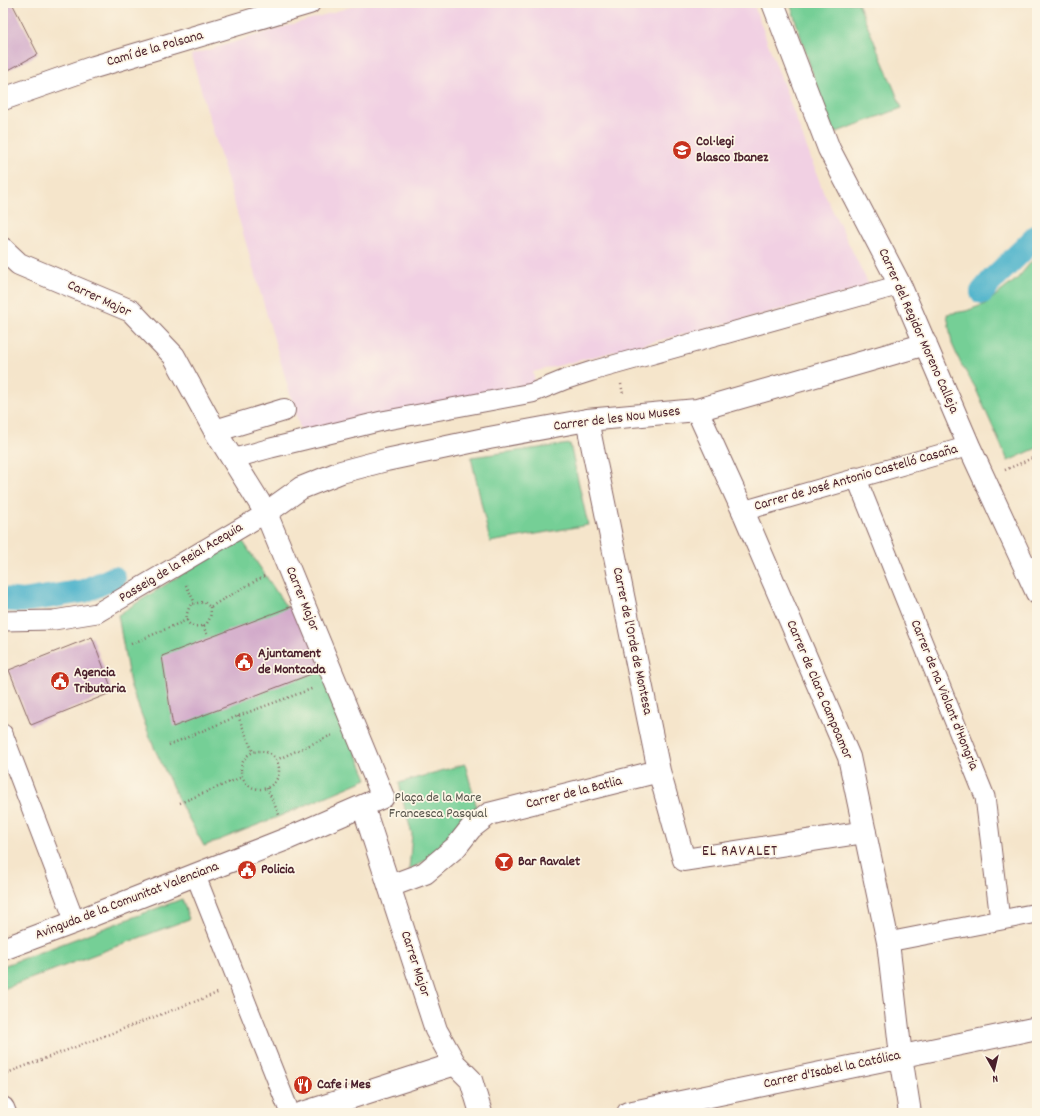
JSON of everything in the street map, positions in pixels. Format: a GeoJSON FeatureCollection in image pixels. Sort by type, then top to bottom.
{"type":"FeatureCollection","features":[{"type":"Feature","properties":{"kind":"street","name":"Camí de la Polsana"},"geometry":{"type":"LineString","coordinates":[[3,99],[94,67],[310,3]]}},
{"type":"Feature","properties":{"kind":"street","name":"Carrer del Regidor Moreno Calleja"},"geometry":{"type":"LineString","coordinates":[[773,3],[829,149],[900,285],[969,446],[1037,593]]}},
{"type":"Feature","properties":{"kind":"street","name":"Carrer Major"},"geometry":{"type":"LineString","coordinates":[[3,249],[20,264],[131,311],[174,356],[215,431],[266,513],[383,797]]}},
{"type":"Feature","properties":{"kind":"street"},"geometry":{"type":"LineString","coordinates":[[236,465],[271,448],[382,421],[532,393],[592,371],[900,285]]}},
{"type":"Feature","properties":{"kind":"street","name":"Carrer de les Nou Muses"},"geometry":{"type":"LineString","coordinates":[[266,513],[301,488],[341,472],[386,460],[490,438],[587,420],[697,410],[926,344]]}},
{"type":"Feature","properties":{"kind":"street"},"geometry":{"type":"LineString","coordinates":[[215,431],[284,410]]}},
{"type":"Feature","properties":{"kind":"street","name":"Carrer de Clara Campoamor"},"geometry":{"type":"LineString","coordinates":[[697,410],[743,510],[849,757],[888,942],[901,1056],[910,1113]]}},
{"type":"Feature","properties":{"kind":"street","name":"Carrer de l'Orde de Montesa"},"geometry":{"type":"LineString","coordinates":[[587,420],[659,771],[684,860],[865,832]]}},
{"type":"Feature","properties":{"kind":"street","name":"Carrer de José Antonio Castelló Casaña"},"geometry":{"type":"LineString","coordinates":[[743,510],[969,446]]}},
{"type":"Feature","properties":{"kind":"street","name":"Carrer de na Violant d'Hongria"},"geometry":{"type":"LineString","coordinates":[[856,477],[985,797],[1000,920]]}},
{"type":"Feature","properties":{"kind":"street","name":"Passeig de la Reial Acequia"},"geometry":{"type":"LineString","coordinates":[[3,622],[54,620],[97,613],[266,513]]}},
{"type":"Feature","properties":{"kind":"street"},"geometry":{"type":"LineString","coordinates":[[3,734],[75,922]]}},
{"type":"Feature","properties":{"kind":"street","name":"Carrer de la Batlia"},"geometry":{"type":"LineString","coordinates":[[390,886],[425,873],[456,847],[471,828],[490,814],[659,771]]}},
{"type":"Feature","properties":{"kind":"street","name":"Avinguda de la Comunitat Valenciana"},"geometry":{"type":"LineString","coordinates":[[3,949],[289,838],[383,797]]}},
{"type":"Feature","properties":{"kind":"street","name":"Carrer Major"},"geometry":{"type":"LineString","coordinates":[[363,806],[436,1030],[455,1064],[471,1080],[481,1113]]}},
{"type":"Feature","properties":{"kind":"street"},"geometry":{"type":"LineString","coordinates":[[195,874],[290,1113]]}},
{"type":"Feature","properties":{"kind":"street"},"geometry":{"type":"LineString","coordinates":[[888,942],[1037,913]]}},
{"type":"Feature","properties":{"kind":"street","name":"Carrer d'Isabel la Católica"},"geometry":{"type":"LineString","coordinates":[[628,1113],[1037,1028]]}},
{"type":"Feature","properties":{"kind":"street"},"geometry":{"type":"LineString","coordinates":[[303,1113],[455,1064]]}},
{"type":"Feature","properties":{"kind":"street"},"geometry":{"type":"LineString","coordinates":[[3,1108],[5,1113]]}},
{"type":"Feature","properties":{"kind":"path"},"geometry":{"type":"LineString","coordinates":[[985,479],[1037,456]]}},
{"type":"Feature","properties":{"kind":"path"},"geometry":{"type":"LineString","coordinates":[[210,607],[266,575]]}},
{"type":"Feature","properties":{"kind":"path"},"geometry":{"type":"LineString","coordinates":[[184,582],[195,603]]}},
{"type":"Feature","properties":{"kind":"path"},"geometry":{"type":"LineString","coordinates":[[204,602],[210,607],[210,618],[206,625],[195,627],[190,625],[187,620],[187,611],[191,604],[204,602]]}},
{"type":"Feature","properties":{"kind":"path"},"geometry":{"type":"LineString","coordinates":[[131,644],[187,620]]}},
{"type":"Feature","properties":{"kind":"path"},"geometry":{"type":"LineString","coordinates":[[203,626],[208,636]]}},
{"type":"Feature","properties":{"kind":"path"},"geometry":{"type":"LineString","coordinates":[[169,745],[238,716],[319,686]]}},
{"type":"Feature","properties":{"kind":"path"},"geometry":{"type":"LineString","coordinates":[[238,716],[254,752]]}},
{"type":"Feature","properties":{"kind":"path"},"geometry":{"type":"LineString","coordinates":[[276,760],[336,733]]}},
{"type":"Feature","properties":{"kind":"path"},"geometry":{"type":"LineString","coordinates":[[260,750],[272,755],[276,760],[279,766],[279,773],[277,779],[267,788],[255,789],[245,782],[242,777],[240,771],[241,765],[248,754],[260,750]]}},
{"type":"Feature","properties":{"kind":"path"},"geometry":{"type":"LineString","coordinates":[[180,803],[242,777]]}},
{"type":"Feature","properties":{"kind":"path"},"geometry":{"type":"LineString","coordinates":[[7,1074],[239,985]]}},
{"type":"Feature","properties":{"kind":"shaded area"},"geometry":{"type":"Polygon","coordinates":[[[364,3],[753,3],[823,191],[870,287],[533,372],[536,388],[302,435],[191,55],[364,3]]]}},
{"type":"Feature","properties":{"kind":"green space"},"geometry":{"type":"Polygon","coordinates":[[[790,3],[858,3],[902,108],[834,133],[819,94],[790,3]]]}},
{"type":"Feature","properties":{"kind":"green space"},"geometry":{"type":"Polygon","coordinates":[[[1037,255],[1037,448],[1008,461],[975,387],[961,364],[952,344],[947,314],[966,311],[985,304],[1017,279],[1037,255]]]}},
{"type":"Feature","properties":{"kind":"green space"},"geometry":{"type":"Polygon","coordinates":[[[570,444],[588,525],[490,542],[471,457],[570,444]]]}},
{"type":"Feature","properties":{"kind":"green space"},"geometry":{"type":"Polygon","coordinates":[[[240,537],[287,608],[296,606],[367,779],[204,846],[180,803],[153,745],[130,684],[118,615],[240,537]]]}},
{"type":"Feature","properties":{"kind":"green space","name":"Plaça de la Mare Francesca Pasqual"},"geometry":{"type":"Polygon","coordinates":[[[465,764],[478,812],[436,854],[409,870],[412,834],[399,783],[465,764]]]}},
{"type":"Feature","properties":{"kind":"green space"},"geometry":{"type":"Polygon","coordinates":[[[182,899],[189,919],[3,989],[3,966],[182,899]]]}},
{"type":"Feature","properties":{"kind":"building"},"geometry":{"type":"Polygon","coordinates":[[[3,3],[12,3],[38,54],[3,73],[3,3]]]}},
{"type":"Feature","properties":{"kind":"building","name":"Ajuntament de Montcada"},"geometry":{"type":"Polygon","coordinates":[[[296,606],[327,668],[173,727],[162,656],[287,608],[296,606]]]}},
{"type":"Feature","properties":{"kind":"building"},"geometry":{"type":"Polygon","coordinates":[[[92,637],[113,692],[31,725],[9,670],[92,637]]]}},
{"type":"Feature","properties":{"kind":"waterway"},"geometry":{"type":"LineString","coordinates":[[982,292],[993,279],[1037,236]]}},
{"type":"Feature","properties":{"kind":"waterway"},"geometry":{"type":"LineString","coordinates":[[3,599],[23,601],[84,591],[114,578]]}},
{"type":"Feature","properties":{"kind":"place","name":"Col·legi Blasco Ibanez"},"geometry":{"type":"Point","coordinates":[682,150]}},
{"type":"Feature","properties":{"kind":"place","name":"Ajuntament de Montcada"},"geometry":{"type":"Point","coordinates":[244,662]}},
{"type":"Feature","properties":{"kind":"place","name":"Agencia Tributaria"},"geometry":{"type":"Point","coordinates":[60,681]}},
{"type":"Feature","properties":{"kind":"place","name":"Bar Ravalet"},"geometry":{"type":"Point","coordinates":[504,862]}},
{"type":"Feature","properties":{"kind":"place","name":"Policia"},"geometry":{"type":"Point","coordinates":[247,870]}},
{"type":"Feature","properties":{"kind":"place","name":"Cafe i Mes"},"geometry":{"type":"Point","coordinates":[303,1085]}},
{"type":"Feature","properties":{"kind":"district","name":"EL RAVALET"},"geometry":{"type":"Point","coordinates":[740,852]}}]}
